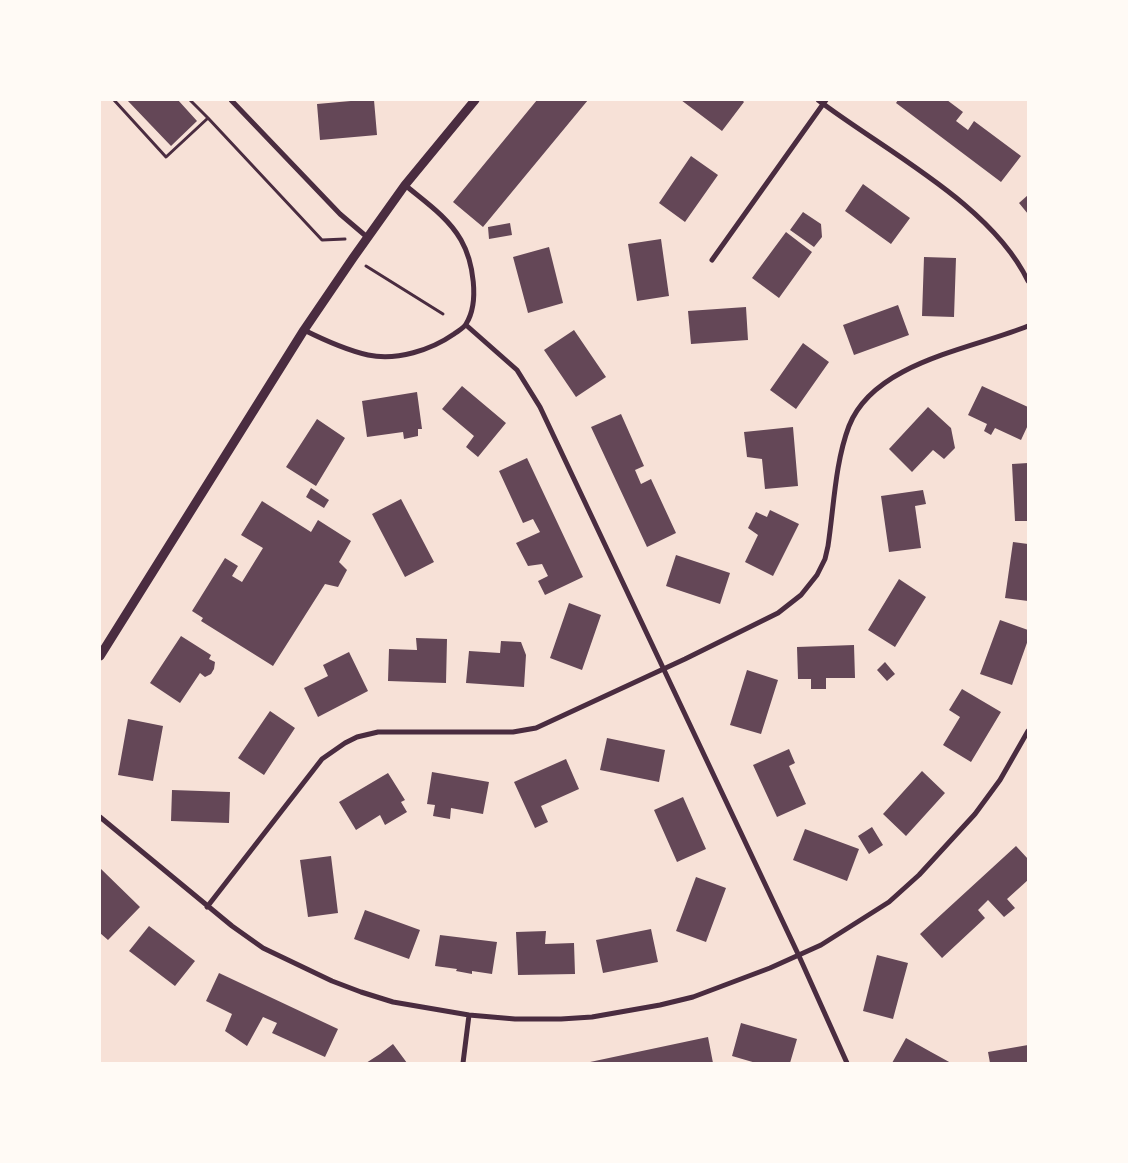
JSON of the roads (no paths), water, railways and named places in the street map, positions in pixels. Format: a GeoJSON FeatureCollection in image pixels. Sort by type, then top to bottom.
{"type":"FeatureCollection","features":[{"type":"Feature","properties":{"kind":"street"},"geometry":{"type":"LineString","coordinates":[[232,100],[340,214],[367,237]]}},
{"type":"Feature","properties":{"kind":"street"},"geometry":{"type":"LineString","coordinates":[[100,656],[304,330],[404,185],[475,100]]}},
{"type":"Feature","properties":{"kind":"street"},"geometry":{"type":"LineString","coordinates":[[712,260],[822,101],[948,192],[984,221],[1008,250],[1028,281]]}},
{"type":"Feature","properties":{"kind":"street"},"geometry":{"type":"LineString","coordinates":[[304,330],[320,338],[368,355],[394,356],[429,348],[446,340],[466,325],[472,307],[474,284],[472,268],[464,246],[444,218],[404,185]]}},
{"type":"Feature","properties":{"kind":"street"},"geometry":{"type":"LineString","coordinates":[[466,325],[516,370],[540,407],[799,956],[847,1063]]}},
{"type":"Feature","properties":{"kind":"street"},"geometry":{"type":"LineString","coordinates":[[207,907],[322,759],[345,743],[367,734],[388,732],[513,732],[527,730],[664,669],[778,612],[801,595],[817,575],[825,559],[840,460],[855,414],[863,403],[878,388],[900,373],[921,363],[1028,326]]}},
{"type":"Feature","properties":{"kind":"street"},"geometry":{"type":"LineString","coordinates":[[100,817],[207,907],[263,948],[332,981],[393,1002],[468,1015],[514,1019],[561,1020],[630,1011],[693,997],[799,956],[821,945],[889,902],[919,874],[975,814],[1000,780],[1028,731]]}},
{"type":"Feature","properties":{"kind":"street"},"geometry":{"type":"LineString","coordinates":[[463,1063],[468,1015]]}}]}
